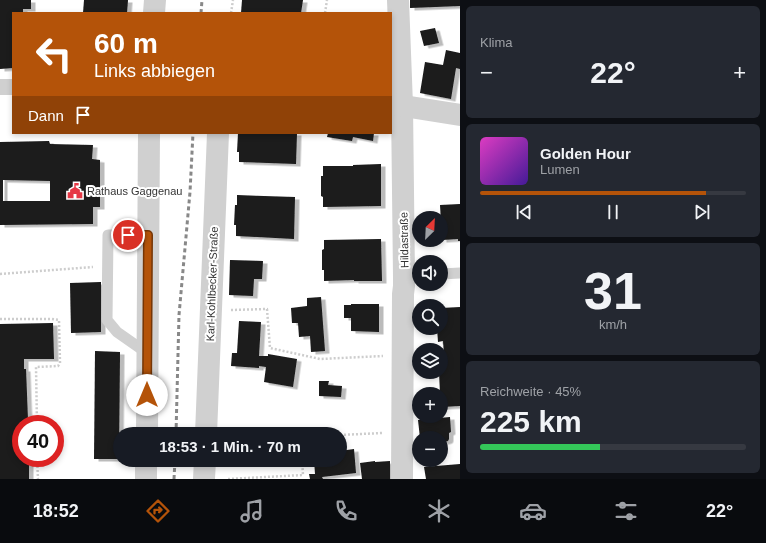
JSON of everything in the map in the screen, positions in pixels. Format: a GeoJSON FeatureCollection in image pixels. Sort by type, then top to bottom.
{"type":"FeatureCollection","features":[{"type":"Feature","properties":{"kind":"street"},"geometry":{"type":"LineString","coordinates":[[154,12],[155,0]]}},
{"type":"Feature","properties":{"kind":"street","name":"Hildastraße"},"geometry":{"type":"LineString","coordinates":[[398,0],[397,105],[412,276],[404,286],[403,294],[402,479]]}},
{"type":"Feature","properties":{"kind":"street"},"geometry":{"type":"LineString","coordinates":[[0,88],[12,87]]}},
{"type":"Feature","properties":{"kind":"street"},"geometry":{"type":"LineString","coordinates":[[397,105],[460,115]]}},
{"type":"Feature","properties":{"kind":"street"},"geometry":{"type":"LineString","coordinates":[[147,427],[147,353],[138,235],[149,134]]}},
{"type":"Feature","properties":{"kind":"street","name":"Karl-Kohlbecker-Straße"},"geometry":{"type":"LineString","coordinates":[[206,427],[218,134]]}},
{"type":"Feature","properties":{"kind":"street"},"geometry":{"type":"LineString","coordinates":[[146,467],[146,479]]}},
{"type":"Feature","properties":{"kind":"street"},"geometry":{"type":"LineString","coordinates":[[204,479],[205,467]]}},
{"type":"Feature","properties":{"kind":"lane"},"geometry":{"type":"LineString","coordinates":[[138,235],[108,235],[107,320],[116,332],[147,353]]}},
{"type":"Feature","properties":{"kind":"lane"},"geometry":{"type":"LineString","coordinates":[[448,274],[460,273]]}},
{"type":"Feature","properties":{"kind":"path"},"geometry":{"type":"LineString","coordinates":[[231,12],[233,0]]}},
{"type":"Feature","properties":{"kind":"path"},"geometry":{"type":"LineString","coordinates":[[325,12],[327,0]]}},
{"type":"Feature","properties":{"kind":"path"},"geometry":{"type":"LineString","coordinates":[[0,274],[108,266]]}},
{"type":"Feature","properties":{"kind":"path"},"geometry":{"type":"LineString","coordinates":[[211,310],[267,309],[270,348],[320,359],[403,355]]}},
{"type":"Feature","properties":{"kind":"path"},"geometry":{"type":"LineString","coordinates":[[0,319],[59,320],[60,363],[58,366],[36,367],[37,415]]}},
{"type":"Feature","properties":{"kind":"path"},"geometry":{"type":"LineString","coordinates":[[347,435],[402,432]]}},
{"type":"Feature","properties":{"kind":"path"},"geometry":{"type":"LineString","coordinates":[[38,467],[38,479],[40,479]]}},
{"type":"Feature","properties":{"kind":"path"},"geometry":{"type":"LineString","coordinates":[[228,479],[303,475],[302,467]]}},
{"type":"Feature","properties":{"kind":"building"},"geometry":{"type":"Polygon","coordinates":[[[0,0],[31,0],[31,9],[23,9],[23,12],[12,12],[12,68],[0,69],[0,0]]]}},
{"type":"Feature","properties":{"kind":"building"},"geometry":{"type":"Polygon","coordinates":[[[84,0],[128,0],[127,12],[83,12],[84,0]]]}},
{"type":"Feature","properties":{"kind":"building"},"geometry":{"type":"Polygon","coordinates":[[[242,0],[303,0],[301,12],[241,12],[242,0]]]}},
{"type":"Feature","properties":{"kind":"building"},"geometry":{"type":"Polygon","coordinates":[[[410,0],[460,0],[460,6],[410,8],[410,0]]]}},
{"type":"Feature","properties":{"kind":"building"},"geometry":{"type":"Polygon","coordinates":[[[435,28],[439,43],[424,46],[420,31],[435,28]]]}},
{"type":"Feature","properties":{"kind":"building"},"geometry":{"type":"Polygon","coordinates":[[[446,50],[460,53],[460,69],[456,68],[451,99],[420,93],[425,62],[443,65],[446,50]]]}},
{"type":"Feature","properties":{"kind":"building"},"geometry":{"type":"Polygon","coordinates":[[[238,134],[297,134],[296,164],[239,162],[239,152],[237,152],[238,134]]]}},
{"type":"Feature","properties":{"kind":"building"},"geometry":{"type":"Polygon","coordinates":[[[328,134],[374,134],[373,141],[353,137],[352,141],[327,137],[328,134]]]}},
{"type":"Feature","properties":{"kind":"building","name":"Rathaus Gaggenau"},"geometry":{"type":"Polygon","coordinates":[[[49,141],[50,144],[93,145],[92,159],[100,160],[100,207],[93,207],[93,224],[0,225],[0,142],[49,141]],[[3,180],[3,201],[50,201],[50,181],[3,180]]]}},
{"type":"Feature","properties":{"kind":"building"},"geometry":{"type":"Polygon","coordinates":[[[381,164],[381,206],[323,207],[323,197],[321,196],[321,176],[323,176],[323,166],[381,164]]]}},
{"type":"Feature","properties":{"kind":"building"},"geometry":{"type":"Polygon","coordinates":[[[237,195],[295,197],[294,239],[236,236],[236,225],[234,225],[237,195]]]}},
{"type":"Feature","properties":{"kind":"building"},"geometry":{"type":"Polygon","coordinates":[[[460,204],[460,241],[458,241],[458,239],[448,240],[448,211],[440,211],[440,205],[460,204]]]}},
{"type":"Feature","properties":{"kind":"building"},"geometry":{"type":"Polygon","coordinates":[[[381,239],[382,281],[324,281],[324,270],[322,270],[322,250],[324,249],[324,240],[381,239]]]}},
{"type":"Feature","properties":{"kind":"building"},"geometry":{"type":"Polygon","coordinates":[[[230,260],[263,261],[262,279],[254,279],[253,296],[229,295],[230,260]]]}},
{"type":"Feature","properties":{"kind":"building"},"geometry":{"type":"Polygon","coordinates":[[[101,282],[101,332],[71,333],[70,283],[101,282]]]}},
{"type":"Feature","properties":{"kind":"building"},"geometry":{"type":"Polygon","coordinates":[[[321,297],[325,351],[311,352],[310,336],[299,337],[298,323],[292,323],[291,308],[307,306],[307,298],[321,297]]]}},
{"type":"Feature","properties":{"kind":"building"},"geometry":{"type":"Polygon","coordinates":[[[379,304],[379,332],[351,331],[351,318],[344,318],[344,305],[379,304]]]}},
{"type":"Feature","properties":{"kind":"building"},"geometry":{"type":"Polygon","coordinates":[[[460,307],[460,406],[448,407],[448,387],[440,387],[439,379],[448,379],[448,343],[443,343],[443,341],[438,342],[438,335],[448,335],[448,308],[460,307]]]}},
{"type":"Feature","properties":{"kind":"building"},"geometry":{"type":"Polygon","coordinates":[[[239,321],[261,322],[259,356],[268,356],[268,354],[297,359],[293,387],[264,382],[266,367],[231,366],[232,353],[237,353],[239,321]]]}},
{"type":"Feature","properties":{"kind":"building"},"geometry":{"type":"Polygon","coordinates":[[[53,323],[54,359],[24,359],[24,369],[26,369],[28,415],[12,415],[12,467],[29,467],[29,479],[0,479],[0,324],[53,323]]]}},
{"type":"Feature","properties":{"kind":"building"},"geometry":{"type":"Polygon","coordinates":[[[95,351],[120,352],[119,427],[113,427],[113,459],[94,459],[95,351]]]}},
{"type":"Feature","properties":{"kind":"building"},"geometry":{"type":"Polygon","coordinates":[[[319,381],[329,381],[328,385],[342,386],[341,397],[319,396],[319,381]]]}},
{"type":"Feature","properties":{"kind":"building"},"geometry":{"type":"Polygon","coordinates":[[[448,417],[450,417],[451,432],[449,433],[448,441],[448,431],[419,431],[418,423],[448,423],[448,417]]]}},
{"type":"Feature","properties":{"kind":"building"},"geometry":{"type":"Polygon","coordinates":[[[354,449],[356,473],[322,477],[323,479],[310,479],[309,474],[315,474],[314,467],[347,467],[347,450],[354,449]]]}},
{"type":"Feature","properties":{"kind":"building"},"geometry":{"type":"Polygon","coordinates":[[[390,461],[390,479],[362,479],[360,463],[390,461]]]}},
{"type":"Feature","properties":{"kind":"building"},"geometry":{"type":"Polygon","coordinates":[[[460,464],[460,479],[426,479],[424,467],[448,467],[448,465],[460,464]]]}},
{"type":"Feature","properties":{"kind":"railway"},"geometry":{"type":"LineString","coordinates":[[201,12],[202,0]]}},
{"type":"Feature","properties":{"kind":"railway"},"geometry":{"type":"LineString","coordinates":[[176,427],[179,315],[190,192],[193,134]]}},
{"type":"Feature","properties":{"kind":"railway"},"geometry":{"type":"LineString","coordinates":[[174,479],[175,467]]}},
{"type":"Feature","properties":{"kind":"place","name":"Rathaus Gaggenau"},"geometry":{"type":"Point","coordinates":[75,191]}},
{"type":"Feature","properties":{"kind":"route"},"geometry":{"type":"LineString","coordinates":[[128,235],[148,235],[147,395]]}}]}
